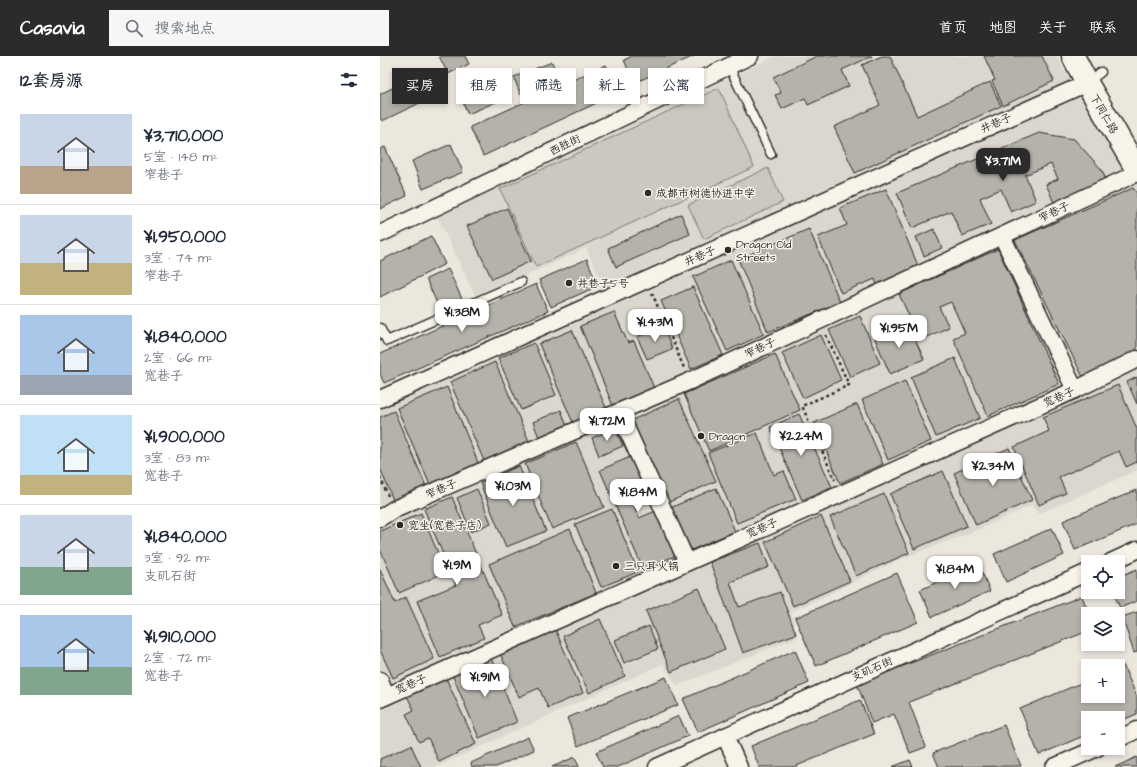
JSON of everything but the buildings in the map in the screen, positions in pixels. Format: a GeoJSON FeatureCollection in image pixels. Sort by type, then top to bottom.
{"type":"FeatureCollection","features":[{"type":"Feature","properties":{"kind":"street","name":"西胜街"},"geometry":{"type":"LineString","coordinates":[[380,234],[750,56]]}},
{"type":"Feature","properties":{"kind":"street","name":"下同仁路"},"geometry":{"type":"LineString","coordinates":[[1072,56],[1094,78],[1137,172]]}},
{"type":"Feature","properties":{"kind":"street","name":"井巷子"},"geometry":{"type":"LineString","coordinates":[[380,399],[1094,78]]}},
{"type":"Feature","properties":{"kind":"street","name":"窄巷子"},"geometry":{"type":"LineString","coordinates":[[380,518],[394,509],[690,381],[1137,172]]}},
{"type":"Feature","properties":{"kind":"street"},"geometry":{"type":"LineString","coordinates":[[1002,236],[1075,390]]}},
{"type":"Feature","properties":{"kind":"street","name":"宽巷子"},"geometry":{"type":"LineString","coordinates":[[383,697],[1075,390],[1137,359]]}},
{"type":"Feature","properties":{"kind":"street"},"geometry":{"type":"LineString","coordinates":[[619,412],[687,562]]}},
{"type":"Feature","properties":{"kind":"street"},"geometry":{"type":"LineString","coordinates":[[1125,556],[1137,550]]}},
{"type":"Feature","properties":{"kind":"street","name":"支矶石街"},"geometry":{"type":"LineString","coordinates":[[658,767],[1081,575]]}},
{"type":"Feature","properties":{"kind":"street"},"geometry":{"type":"LineString","coordinates":[[380,680],[383,697]]}},
{"type":"Feature","properties":{"kind":"street"},"geometry":{"type":"LineString","coordinates":[[1125,736],[1137,730]]}},
{"type":"Feature","properties":{"kind":"street"},"geometry":{"type":"LineString","coordinates":[[725,736],[739,767]]}},
{"type":"Feature","properties":{"kind":"street"},"geometry":{"type":"LineString","coordinates":[[1054,767],[1081,755]]}},
{"type":"Feature","properties":{"kind":"lane"},"geometry":{"type":"LineString","coordinates":[[729,66],[771,154]]}},
{"type":"Feature","properties":{"kind":"lane"},"geometry":{"type":"LineString","coordinates":[[380,328],[387,341],[521,282]]}},
{"type":"Feature","properties":{"kind":"path"},"geometry":{"type":"LineString","coordinates":[[646,280],[690,381]]}},
{"type":"Feature","properties":{"kind":"path"},"geometry":{"type":"LineString","coordinates":[[819,320],[849,385],[802,406],[841,494]]}},
{"type":"Feature","properties":{"kind":"path"},"geometry":{"type":"LineString","coordinates":[[380,477],[394,509]]}},
{"type":"Feature","properties":{"kind":"shaded area"},"geometry":{"type":"Polygon","coordinates":[[[776,56],[1056,56],[1069,79],[1137,179],[1137,470],[1038,514],[1032,505],[982,528],[901,559],[791,612],[798,637],[677,686],[663,664],[436,767],[380,767],[380,388],[604,287],[586,248],[476,298],[437,216],[673,104],[704,104],[704,90],[776,56]]]}},
{"type":"Feature","properties":{"kind":"shaded area"},"geometry":{"type":"Polygon","coordinates":[[[719,88],[754,167],[536,267],[500,189],[684,104],[704,104],[704,95],[719,88]]]}},
{"type":"Feature","properties":{"kind":"shaded area"},"geometry":{"type":"Polygon","coordinates":[[[768,168],[783,202],[704,239],[688,205],[768,168]]]}},
{"type":"Feature","properties":{"kind":"place","name":"成都市树德协进中学"},"geometry":{"type":"Point","coordinates":[648,193]}},
{"type":"Feature","properties":{"kind":"place","name":"Dragon Old Streets"},"geometry":{"type":"Point","coordinates":[728,250]}},
{"type":"Feature","properties":{"kind":"place","name":"井巷子5号"},"geometry":{"type":"Point","coordinates":[569,283]}},
{"type":"Feature","properties":{"kind":"place","name":"Dragon"},"geometry":{"type":"Point","coordinates":[701,436]}},
{"type":"Feature","properties":{"kind":"place","name":"宽坐(宽巷子店)"},"geometry":{"type":"Point","coordinates":[400,525]}},
{"type":"Feature","properties":{"kind":"place","name":"三只耳火锅"},"geometry":{"type":"Point","coordinates":[616,566]}}]}
